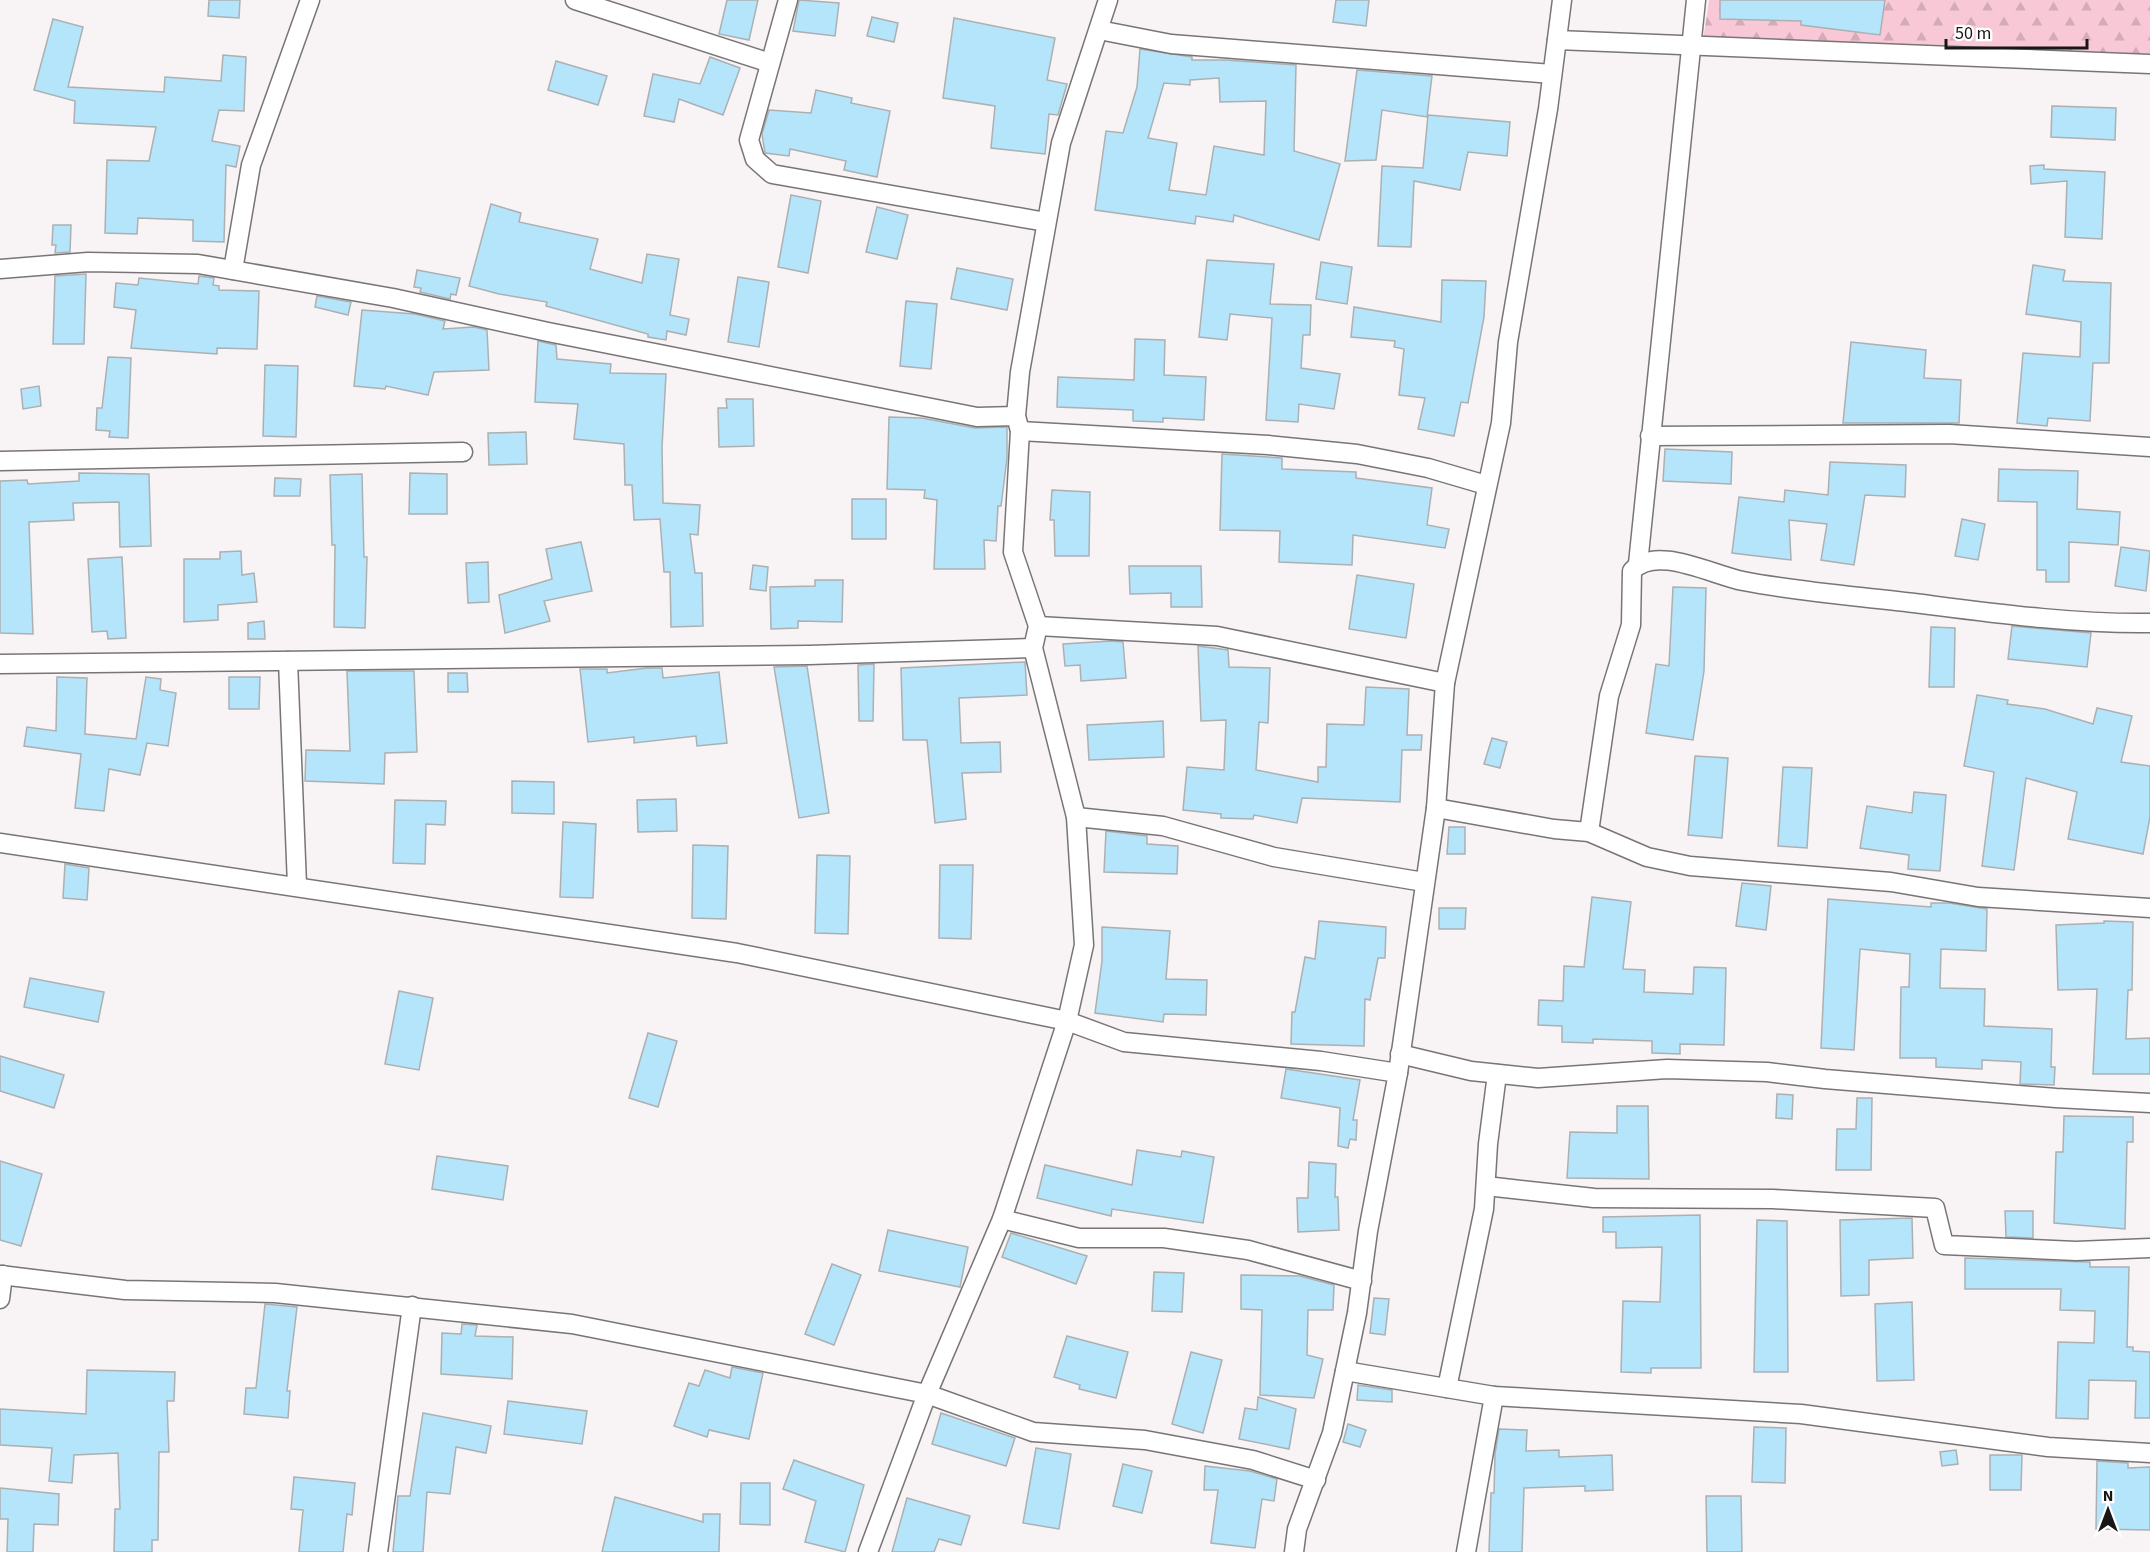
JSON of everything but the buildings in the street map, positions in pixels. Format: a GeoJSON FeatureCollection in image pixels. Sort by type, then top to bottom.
{"type":"FeatureCollection","features":[{"type":"Feature","properties":{"kind":"street"},"geometry":{"type":"LineString","coordinates":[[233,270],[251,165],[310,0]]}},
{"type":"Feature","properties":{"kind":"street"},"geometry":{"type":"LineString","coordinates":[[575,0],[770,63]]}},
{"type":"Feature","properties":{"kind":"street"},"geometry":{"type":"LineString","coordinates":[[788,0],[749,140],[755,159],[772,174],[1046,222]]}},
{"type":"Feature","properties":{"kind":"street"},"geometry":{"type":"LineString","coordinates":[[868,1552],[927,1394],[1002,1219],[1067,1021],[1084,945],[1077,817],[1033,648],[1038,626],[1013,552],[1020,372],[1061,143],[1108,0]]}},
{"type":"Feature","properties":{"kind":"street"},"geometry":{"type":"LineString","coordinates":[[1294,1552],[1297,1529],[1332,1433],[1362,1281],[1398,1073],[1436,808],[1445,683],[1501,423],[1508,342],[1562,0]]}},
{"type":"Feature","properties":{"kind":"street"},"geometry":{"type":"LineString","coordinates":[[1638,564],[1696,0]]}},
{"type":"Feature","properties":{"kind":"street"},"geometry":{"type":"LineString","coordinates":[[1099,30],[1171,44],[1552,74]]}},
{"type":"Feature","properties":{"kind":"street"},"geometry":{"type":"LineString","coordinates":[[1557,40],[2150,64]]}},
{"type":"Feature","properties":{"kind":"street"},"geometry":{"type":"LineString","coordinates":[[0,269],[88,262],[198,264],[393,298],[548,332],[1018,424],[1357,454],[1428,468],[1486,485]]}},
{"type":"Feature","properties":{"kind":"street"},"geometry":{"type":"LineString","coordinates":[[1650,435],[1949,434],[2150,447]]}},
{"type":"Feature","properties":{"kind":"street"},"geometry":{"type":"LineString","coordinates":[[0,461],[463,452]]}},
{"type":"Feature","properties":{"kind":"street"},"geometry":{"type":"LineString","coordinates":[[1589,832],[1609,696],[1631,625],[1632,571],[1638,564],[1648,560],[1666,560],[1742,581],[2043,619],[2150,623]]}},
{"type":"Feature","properties":{"kind":"street"},"geometry":{"type":"LineString","coordinates":[[1038,626],[1216,636],[1445,683]]}},
{"type":"Feature","properties":{"kind":"street"},"geometry":{"type":"LineString","coordinates":[[0,664],[809,655],[1033,648]]}},
{"type":"Feature","properties":{"kind":"street"},"geometry":{"type":"LineString","coordinates":[[288,661],[297,885]]}},
{"type":"Feature","properties":{"kind":"street"},"geometry":{"type":"LineString","coordinates":[[1436,808],[1554,829],[1589,832],[1647,857],[1689,866],[1891,882],[1978,897],[2150,908]]}},
{"type":"Feature","properties":{"kind":"street"},"geometry":{"type":"LineString","coordinates":[[1077,817],[1163,826],[1274,857],[1424,882]]}},
{"type":"Feature","properties":{"kind":"street"},"geometry":{"type":"LineString","coordinates":[[0,843],[297,885],[737,952],[1067,1021],[1124,1042],[1321,1061],[1398,1073]]}},
{"type":"Feature","properties":{"kind":"street"},"geometry":{"type":"LineString","coordinates":[[1400,1054],[1497,1074],[1538,1078],[1667,1069],[1767,1072],[2045,1097],[2150,1103]]}},
{"type":"Feature","properties":{"kind":"street"},"geometry":{"type":"LineString","coordinates":[[1447,1388],[1484,1209],[1497,1074]]}},
{"type":"Feature","properties":{"kind":"street"},"geometry":{"type":"LineString","coordinates":[[1486,1186],[1594,1198],[1773,1199],[1935,1208],[1944,1245],[2076,1251],[2150,1248]]}},
{"type":"Feature","properties":{"kind":"street"},"geometry":{"type":"LineString","coordinates":[[1002,1219],[1079,1238],[1164,1238],[1248,1250],[1362,1281]]}},
{"type":"Feature","properties":{"kind":"street"},"geometry":{"type":"LineString","coordinates":[[0,1299],[2,1275],[125,1290],[275,1293],[572,1324],[927,1394],[1033,1432],[1145,1440],[1252,1460],[1316,1480]]}},
{"type":"Feature","properties":{"kind":"street"},"geometry":{"type":"LineString","coordinates":[[378,1552],[412,1306]]}},
{"type":"Feature","properties":{"kind":"street"},"geometry":{"type":"LineString","coordinates":[[1345,1371],[1494,1396],[1801,1414],[2048,1447],[2150,1453]]}},
{"type":"Feature","properties":{"kind":"street"},"geometry":{"type":"LineString","coordinates":[[1466,1552],[1494,1396]]}},
{"type":"Feature","properties":{"kind":"green space"},"geometry":{"type":"Polygon","coordinates":[[[1709,0],[2150,0],[2150,61],[1702,47],[1709,0]]]}}]}
